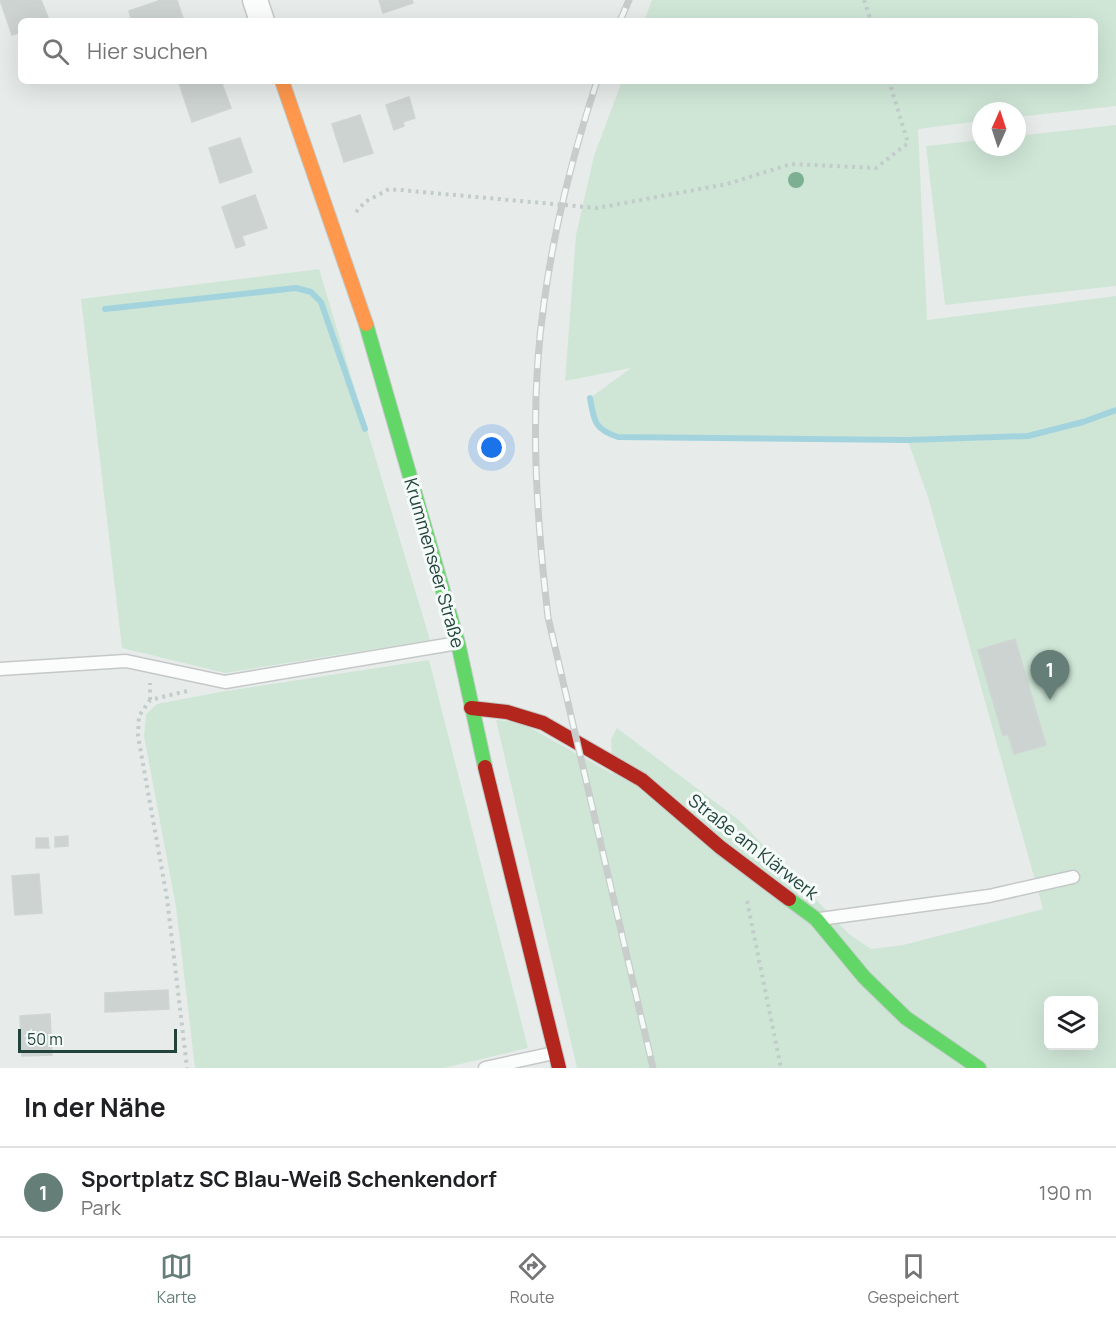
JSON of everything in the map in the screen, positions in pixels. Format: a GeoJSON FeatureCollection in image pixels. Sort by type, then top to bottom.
{"type":"FeatureCollection","features":[{"type":"Feature","properties":{"kind":"street"},"geometry":{"type":"LineString","coordinates":[[255,0],[261,18]]}},
{"type":"Feature","properties":{"kind":"street","name":"Krummenseer Straße"},"geometry":{"type":"LineString","coordinates":[[283,84],[377,355],[400,446],[459,643],[471,708],[559,1068]]}},
{"type":"Feature","properties":{"kind":"street","name":"Straße am Klärwerk"},"geometry":{"type":"LineString","coordinates":[[471,708],[507,712],[543,723],[620,765],[642,780],[740,862],[816,919],[864,977],[906,1018],[979,1068]]}},
{"type":"Feature","properties":{"kind":"lane"},"geometry":{"type":"LineString","coordinates":[[0,669],[126,661],[225,682],[459,643]]}},
{"type":"Feature","properties":{"kind":"lane"},"geometry":{"type":"LineString","coordinates":[[816,919],[989,896],[1073,877]]}},
{"type":"Feature","properties":{"kind":"lane"},"geometry":{"type":"LineString","coordinates":[[485,1068],[555,1053]]}},
{"type":"Feature","properties":{"kind":"path"},"geometry":{"type":"LineString","coordinates":[[864,0],[870,18]]}},
{"type":"Feature","properties":{"kind":"path"},"geometry":{"type":"LineString","coordinates":[[334,233],[365,202],[389,189],[597,208],[727,184],[791,164],[876,168],[908,143],[890,84]]}},
{"type":"Feature","properties":{"kind":"path"},"geometry":{"type":"LineString","coordinates":[[187,1068],[167,898],[138,736],[139,716],[150,700],[225,682]]}},
{"type":"Feature","properties":{"kind":"path"},"geometry":{"type":"LineString","coordinates":[[740,862],[781,1068]]}},
{"type":"Feature","properties":{"kind":"green space"},"geometry":{"type":"Polygon","coordinates":[[[652,0],[1116,0],[1116,106],[1026,116],[1026,102],[972,102],[972,122],[918,129],[927,320],[1116,296],[1116,1068],[577,1068],[496,720],[522,723],[613,774],[611,739],[617,728],[739,820],[849,934],[871,949],[903,945],[1043,909],[928,497],[908,441],[618,437],[604,431],[596,423],[590,398],[631,368],[565,381],[576,235],[594,156],[621,84],[1098,84],[1098,18],[645,18],[652,0]]]}},
{"type":"Feature","properties":{"kind":"green space"},"geometry":{"type":"Polygon","coordinates":[[[1116,125],[1116,286],[945,305],[926,146],[972,141],[972,156],[1026,156],[1026,135],[1116,125]]]}},
{"type":"Feature","properties":{"kind":"green space"},"geometry":{"type":"Polygon","coordinates":[[[319,269],[430,640],[225,673],[122,648],[81,299],[319,269]]]}},
{"type":"Feature","properties":{"kind":"green space"},"geometry":{"type":"Polygon","coordinates":[[[429,660],[528,1048],[444,1068],[195,1068],[176,907],[144,736],[146,714],[157,704],[429,660]]]}},
{"type":"Feature","properties":{"kind":"building"},"geometry":{"type":"Polygon","coordinates":[[[0,0],[41,0],[48,18],[18,18],[18,33],[12,35],[0,0]]]}},
{"type":"Feature","properties":{"kind":"building"},"geometry":{"type":"Polygon","coordinates":[[[161,0],[177,0],[183,18],[131,18],[129,11],[161,0]]]}},
{"type":"Feature","properties":{"kind":"building"},"geometry":{"type":"Polygon","coordinates":[[[379,0],[412,0],[413,3],[383,13],[379,0]]]}},
{"type":"Feature","properties":{"kind":"building"},"geometry":{"type":"Polygon","coordinates":[[[179,84],[222,84],[231,108],[192,122],[179,84]]]}},
{"type":"Feature","properties":{"kind":"building"},"geometry":{"type":"Polygon","coordinates":[[[409,97],[415,118],[403,122],[404,126],[394,130],[386,105],[409,97]]]}},
{"type":"Feature","properties":{"kind":"building"},"geometry":{"type":"Polygon","coordinates":[[[360,115],[373,153],[344,162],[332,124],[360,115]]]}},
{"type":"Feature","properties":{"kind":"building"},"geometry":{"type":"Polygon","coordinates":[[[240,138],[252,172],[220,183],[209,148],[240,138]]]}},
{"type":"Feature","properties":{"kind":"building"},"geometry":{"type":"Polygon","coordinates":[[[255,195],[267,228],[242,236],[245,245],[236,248],[222,207],[255,195]]]}},
{"type":"Feature","properties":{"kind":"building"},"geometry":{"type":"Polygon","coordinates":[[[1015,639],[1046,745],[1014,754],[1008,734],[1003,736],[978,650],[1015,639]]]}},
{"type":"Feature","properties":{"kind":"building"},"geometry":{"type":"Polygon","coordinates":[[[68,836],[68,846],[55,847],[55,837],[68,836]]]}},
{"type":"Feature","properties":{"kind":"building"},"geometry":{"type":"Polygon","coordinates":[[[36,838],[48,838],[49,848],[36,848],[36,838]]]}},
{"type":"Feature","properties":{"kind":"building"},"geometry":{"type":"Polygon","coordinates":[[[39,874],[42,913],[15,915],[12,876],[39,874]]]}},
{"type":"Feature","properties":{"kind":"building"},"geometry":{"type":"Polygon","coordinates":[[[168,990],[169,1009],[105,1012],[105,993],[168,990]]]}},
{"type":"Feature","properties":{"kind":"building"},"geometry":{"type":"Polygon","coordinates":[[[50,1014],[52,1055],[22,1056],[20,1016],[50,1014]]]}},
{"type":"Feature","properties":{"kind":"waterway"},"geometry":{"type":"LineString","coordinates":[[105,309],[296,288],[311,292],[321,302],[365,429]]}},
{"type":"Feature","properties":{"kind":"waterway"},"geometry":{"type":"LineString","coordinates":[[590,398],[596,423],[604,431],[618,437],[908,440],[1028,436],[1083,422],[1116,410]]}},
{"type":"Feature","properties":{"kind":"railway"},"geometry":{"type":"LineString","coordinates":[[621,18],[629,0]]}},
{"type":"Feature","properties":{"kind":"railway"},"geometry":{"type":"LineString","coordinates":[[596,84],[565,191],[553,247],[539,342],[536,460],[540,539],[548,617],[653,1068]]}},
{"type":"Feature","properties":{"kind":"traffic: fast"},"geometry":{"type":"LineString","coordinates":[[366,324],[458,643],[485,767]]}},
{"type":"Feature","properties":{"kind":"traffic: fast"},"geometry":{"type":"LineString","coordinates":[[789,899],[816,919],[864,977],[906,1018],[979,1068]]}},
{"type":"Feature","properties":{"kind":"traffic: slow"},"geometry":{"type":"LineString","coordinates":[[283,84],[366,324]]}},
{"type":"Feature","properties":{"kind":"traffic: jam"},"geometry":{"type":"LineString","coordinates":[[471,708],[507,712],[543,723],[642,780],[720,847],[789,899]]}},
{"type":"Feature","properties":{"kind":"traffic: jam"},"geometry":{"type":"LineString","coordinates":[[485,767],[559,1068]]}},
{"type":"Feature","properties":{"kind":"place","name":"Sportplatz SC Blau-Weiß Schenkendorf"},"geometry":{"type":"Point","coordinates":[1050,700]}}]}
